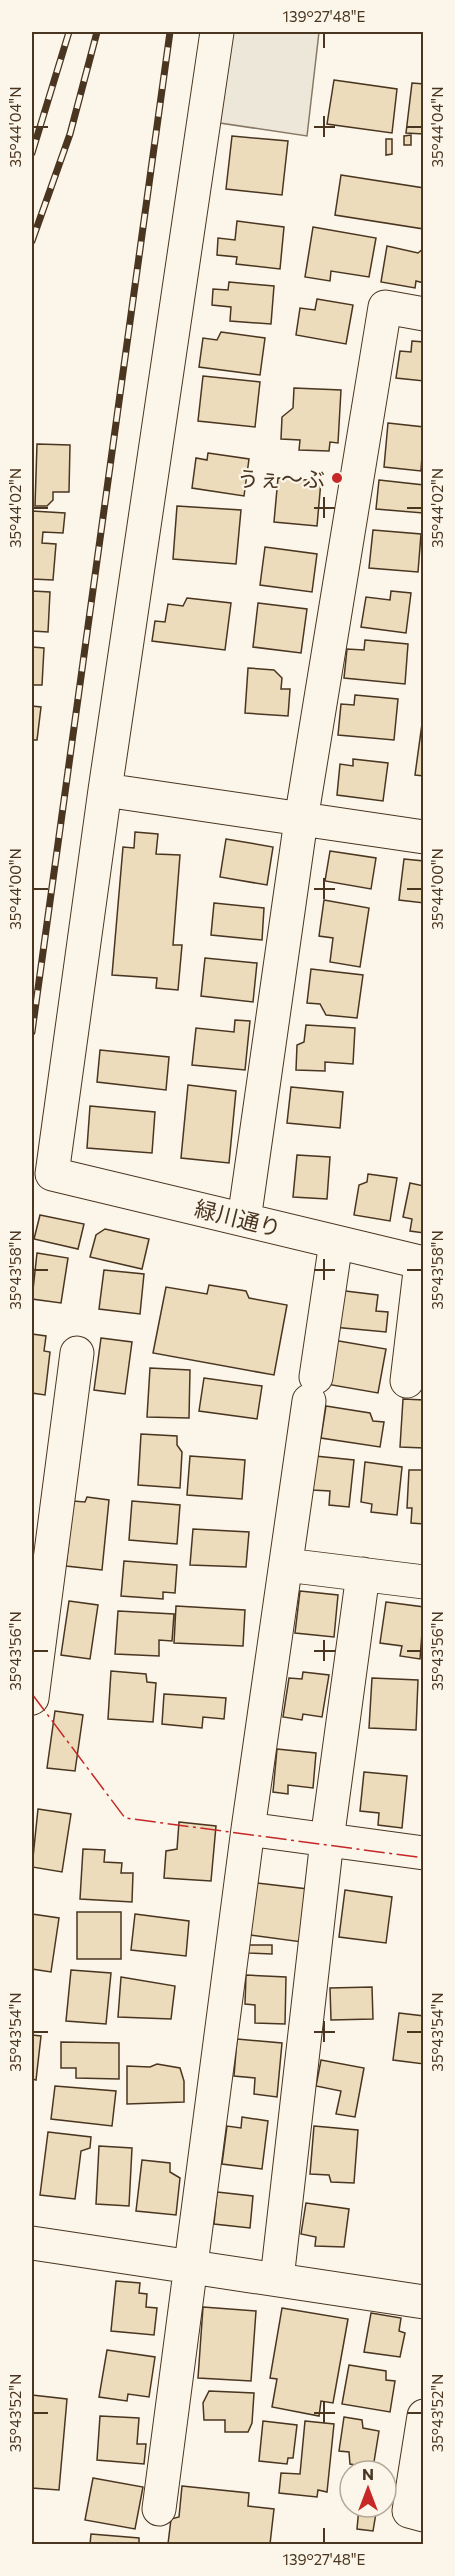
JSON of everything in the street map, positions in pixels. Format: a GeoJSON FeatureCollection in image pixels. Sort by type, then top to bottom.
{"type":"FeatureCollection","features":[{"type":"Feature","properties":{"kind":"street"},"geometry":{"type":"LineString","coordinates":[[217,32],[105,790],[423,837]]}},
{"type":"Feature","properties":{"kind":"street"},"geometry":{"type":"LineString","coordinates":[[244,1220],[301,820],[385,307],[423,314]]}},
{"type":"Feature","properties":{"kind":"street","name":"緑川通り"},"geometry":{"type":"LineString","coordinates":[[105,790],[52,1174],[422,1263]]}},
{"type":"Feature","properties":{"kind":"street"},"geometry":{"type":"LineString","coordinates":[[159,2509],[248,1829],[336,1242]]}},
{"type":"Feature","properties":{"kind":"street"},"geometry":{"type":"LineString","coordinates":[[407,1381],[422,1263]]}},
{"type":"Feature","properties":{"kind":"street"},"geometry":{"type":"LineString","coordinates":[[32,1698],[77,1353]]}},
{"type":"Feature","properties":{"kind":"street"},"geometry":{"type":"LineString","coordinates":[[286,1565],[423,1582]]}},
{"type":"Feature","properties":{"kind":"street"},"geometry":{"type":"LineString","coordinates":[[277,2279],[327,1840],[363,1574]]}},
{"type":"Feature","properties":{"kind":"street"},"geometry":{"type":"LineString","coordinates":[[248,1829],[423,1853]]}},
{"type":"Feature","properties":{"kind":"street"},"geometry":{"type":"LineString","coordinates":[[32,2243],[423,2302]]}},
{"type":"Feature","properties":{"kind":"street"},"geometry":{"type":"LineString","coordinates":[[423,2416],[409,2511],[423,2515]]}},
{"type":"Feature","properties":{"kind":"shaded area"},"geometry":{"type":"Polygon","coordinates":[[[231,32],[319,32],[307,136],[220,123],[231,32]]]}},
{"type":"Feature","properties":{"kind":"building"},"geometry":{"type":"Polygon","coordinates":[[[334,80],[397,89],[392,133],[327,124],[334,80]]]}},
{"type":"Feature","properties":{"kind":"building"},"geometry":{"type":"Polygon","coordinates":[[[412,83],[424,84],[424,134],[406,133],[412,83]]]}},
{"type":"Feature","properties":{"kind":"building"},"geometry":{"type":"Polygon","coordinates":[[[411,135],[411,145],[404,145],[404,136],[411,135]]]}},
{"type":"Feature","properties":{"kind":"building"},"geometry":{"type":"Polygon","coordinates":[[[232,136],[288,141],[282,195],[226,189],[232,136]]]}},
{"type":"Feature","properties":{"kind":"building"},"geometry":{"type":"Polygon","coordinates":[[[386,139],[392,139],[392,154],[386,155],[386,139]]]}},
{"type":"Feature","properties":{"kind":"building"},"geometry":{"type":"Polygon","coordinates":[[[341,175],[424,188],[424,229],[335,215],[341,175]]]}},
{"type":"Feature","properties":{"kind":"building"},"geometry":{"type":"Polygon","coordinates":[[[237,221],[284,227],[280,269],[236,264],[237,257],[217,255],[218,238],[235,240],[237,221]]]}},
{"type":"Feature","properties":{"kind":"building"},"geometry":{"type":"Polygon","coordinates":[[[313,227],[376,238],[369,277],[331,271],[330,281],[305,277],[313,227]]]}},
{"type":"Feature","properties":{"kind":"building"},"geometry":{"type":"Polygon","coordinates":[[[387,246],[418,253],[424,248],[424,283],[416,281],[415,288],[381,282],[387,246]]]}},
{"type":"Feature","properties":{"kind":"building"},"geometry":{"type":"Polygon","coordinates":[[[229,282],[274,286],[271,324],[230,321],[231,307],[212,305],[213,289],[228,290],[229,282]]]}},
{"type":"Feature","properties":{"kind":"building"},"geometry":{"type":"Polygon","coordinates":[[[317,299],[353,305],[346,344],[296,335],[300,308],[315,310],[317,299]]]}},
{"type":"Feature","properties":{"kind":"building"},"geometry":{"type":"Polygon","coordinates":[[[221,332],[265,338],[260,375],[199,367],[203,338],[217,340],[221,332]]]}},
{"type":"Feature","properties":{"kind":"building"},"geometry":{"type":"Polygon","coordinates":[[[412,341],[424,342],[424,381],[396,378],[400,351],[411,352],[412,341]]]}},
{"type":"Feature","properties":{"kind":"building"},"geometry":{"type":"Polygon","coordinates":[[[203,376],[260,382],[255,427],[198,421],[203,376]]]}},
{"type":"Feature","properties":{"kind":"building"},"geometry":{"type":"Polygon","coordinates":[[[294,388],[341,390],[338,443],[330,442],[329,451],[299,450],[300,440],[281,439],[282,417],[293,408],[294,388]]]}},
{"type":"Feature","properties":{"kind":"building"},"geometry":{"type":"Polygon","coordinates":[[[388,423],[424,427],[421,471],[384,467],[388,423]]]}},
{"type":"Feature","properties":{"kind":"building"},"geometry":{"type":"Polygon","coordinates":[[[37,444],[70,445],[69,492],[53,492],[53,500],[47,506],[35,506],[37,444]]]}},
{"type":"Feature","properties":{"kind":"building"},"geometry":{"type":"Polygon","coordinates":[[[208,453],[249,459],[244,496],[192,488],[196,458],[207,460],[208,453]]]}},
{"type":"Feature","properties":{"kind":"building"},"geometry":{"type":"Polygon","coordinates":[[[278,478],[321,481],[317,526],[274,522],[278,478]]]}},
{"type":"Feature","properties":{"kind":"building"},"geometry":{"type":"Polygon","coordinates":[[[379,480],[424,485],[423,513],[376,509],[379,480]]]}},
{"type":"Feature","properties":{"kind":"building"},"geometry":{"type":"Polygon","coordinates":[[[177,506],[241,510],[236,564],[173,559],[177,506]]]}},
{"type":"Feature","properties":{"kind":"building"},"geometry":{"type":"Polygon","coordinates":[[[32,511],[65,513],[63,533],[43,532],[42,543],[56,544],[53,580],[32,579],[32,511]]]}},
{"type":"Feature","properties":{"kind":"building"},"geometry":{"type":"Polygon","coordinates":[[[373,530],[421,534],[418,572],[369,568],[373,530]]]}},
{"type":"Feature","properties":{"kind":"building"},"geometry":{"type":"Polygon","coordinates":[[[265,547],[317,554],[312,592],[260,585],[265,547]]]}},
{"type":"Feature","properties":{"kind":"building"},"geometry":{"type":"Polygon","coordinates":[[[32,591],[50,592],[48,632],[32,631],[32,591]]]}},
{"type":"Feature","properties":{"kind":"building"},"geometry":{"type":"Polygon","coordinates":[[[391,591],[411,593],[406,633],[361,627],[366,597],[390,600],[391,591]]]}},
{"type":"Feature","properties":{"kind":"building"},"geometry":{"type":"Polygon","coordinates":[[[187,598],[231,603],[225,650],[152,641],[155,621],[165,622],[168,604],[183,606],[187,598]]]}},
{"type":"Feature","properties":{"kind":"building"},"geometry":{"type":"Polygon","coordinates":[[[258,603],[307,609],[301,653],[253,647],[258,603]]]}},
{"type":"Feature","properties":{"kind":"building"},"geometry":{"type":"Polygon","coordinates":[[[365,640],[408,644],[405,684],[344,678],[347,649],[364,650],[365,640]]]}},
{"type":"Feature","properties":{"kind":"building"},"geometry":{"type":"Polygon","coordinates":[[[32,647],[44,648],[42,685],[32,685],[32,647]]]}},
{"type":"Feature","properties":{"kind":"building"},"geometry":{"type":"Polygon","coordinates":[[[248,668],[274,670],[282,678],[281,689],[290,689],[288,716],[245,713],[248,668]]]}},
{"type":"Feature","properties":{"kind":"building"},"geometry":{"type":"Polygon","coordinates":[[[355,695],[398,699],[394,740],[338,735],[341,704],[354,705],[355,695]]]}},
{"type":"Feature","properties":{"kind":"building"},"geometry":{"type":"Polygon","coordinates":[[[32,706],[41,707],[37,740],[32,740],[32,706]]]}},
{"type":"Feature","properties":{"kind":"building"},"geometry":{"type":"Polygon","coordinates":[[[422,724],[424,725],[424,776],[415,775],[422,724]]]}},
{"type":"Feature","properties":{"kind":"building"},"geometry":{"type":"Polygon","coordinates":[[[353,759],[388,763],[383,801],[337,795],[340,764],[353,766],[353,759]]]}},
{"type":"Feature","properties":{"kind":"building"},"geometry":{"type":"Polygon","coordinates":[[[135,832],[158,834],[156,854],[180,855],[173,945],[182,945],[178,990],[156,988],[157,978],[112,975],[123,847],[134,848],[135,832]]]}},
{"type":"Feature","properties":{"kind":"building"},"geometry":{"type":"Polygon","coordinates":[[[226,839],[273,847],[267,885],[220,877],[226,839]]]}},
{"type":"Feature","properties":{"kind":"building"},"geometry":{"type":"Polygon","coordinates":[[[330,851],[376,858],[371,889],[325,881],[330,851]]]}},
{"type":"Feature","properties":{"kind":"building"},"geometry":{"type":"Polygon","coordinates":[[[404,859],[424,861],[424,903],[399,900],[404,859]]]}},
{"type":"Feature","properties":{"kind":"building"},"geometry":{"type":"Polygon","coordinates":[[[324,900],[369,908],[360,967],[330,962],[333,938],[319,936],[324,900]]]}},
{"type":"Feature","properties":{"kind":"building"},"geometry":{"type":"Polygon","coordinates":[[[214,903],[264,908],[262,940],[211,935],[214,903]]]}},
{"type":"Feature","properties":{"kind":"building"},"geometry":{"type":"Polygon","coordinates":[[[205,958],[257,963],[253,1002],[201,996],[205,958]]]}},
{"type":"Feature","properties":{"kind":"building"},"geometry":{"type":"Polygon","coordinates":[[[311,969],[363,975],[357,1018],[326,1015],[320,1004],[307,1003],[311,969]]]}},
{"type":"Feature","properties":{"kind":"building"},"geometry":{"type":"Polygon","coordinates":[[[235,1020],[250,1021],[245,1070],[192,1065],[196,1028],[234,1032],[235,1020]]]}},
{"type":"Feature","properties":{"kind":"building"},"geometry":{"type":"Polygon","coordinates":[[[306,1025],[355,1028],[353,1064],[325,1062],[325,1071],[296,1070],[297,1045],[304,1042],[306,1025]]]}},
{"type":"Feature","properties":{"kind":"building"},"geometry":{"type":"Polygon","coordinates":[[[100,1050],[169,1057],[166,1090],[97,1082],[100,1050]]]}},
{"type":"Feature","properties":{"kind":"building"},"geometry":{"type":"Polygon","coordinates":[[[188,1085],[236,1091],[229,1163],[181,1158],[188,1085]]]}},
{"type":"Feature","properties":{"kind":"building"},"geometry":{"type":"Polygon","coordinates":[[[291,1087],[343,1092],[340,1128],[287,1123],[291,1087]]]}},
{"type":"Feature","properties":{"kind":"building"},"geometry":{"type":"Polygon","coordinates":[[[90,1106],[155,1112],[152,1153],[87,1148],[90,1106]]]}},
{"type":"Feature","properties":{"kind":"building"},"geometry":{"type":"Polygon","coordinates":[[[297,1155],[330,1157],[327,1199],[293,1197],[297,1155]]]}},
{"type":"Feature","properties":{"kind":"building"},"geometry":{"type":"Polygon","coordinates":[[[368,1174],[397,1178],[390,1221],[354,1215],[359,1185],[367,1182],[368,1174]]]}},
{"type":"Feature","properties":{"kind":"building"},"geometry":{"type":"Polygon","coordinates":[[[410,1183],[424,1186],[424,1233],[410,1231],[412,1219],[403,1217],[410,1183]]]}},
{"type":"Feature","properties":{"kind":"building"},"geometry":{"type":"Polygon","coordinates":[[[40,1215],[84,1224],[78,1249],[34,1239],[40,1215]]]}},
{"type":"Feature","properties":{"kind":"building"},"geometry":{"type":"Polygon","coordinates":[[[105,1229],[149,1239],[142,1269],[90,1257],[96,1235],[105,1229]]]}},
{"type":"Feature","properties":{"kind":"building"},"geometry":{"type":"Polygon","coordinates":[[[37,1253],[68,1258],[61,1303],[32,1299],[37,1253]]]}},
{"type":"Feature","properties":{"kind":"building"},"geometry":{"type":"Polygon","coordinates":[[[104,1270],[144,1274],[140,1314],[99,1309],[104,1270]]]}},
{"type":"Feature","properties":{"kind":"building"},"geometry":{"type":"Polygon","coordinates":[[[209,1285],[246,1291],[249,1298],[287,1305],[274,1375],[153,1353],[166,1287],[207,1294],[209,1285]]]}},
{"type":"Feature","properties":{"kind":"building"},"geometry":{"type":"Polygon","coordinates":[[[337,1290],[378,1295],[376,1311],[388,1312],[386,1332],[333,1327],[337,1290]]]}},
{"type":"Feature","properties":{"kind":"building"},"geometry":{"type":"Polygon","coordinates":[[[32,1334],[46,1336],[44,1351],[50,1352],[45,1395],[32,1393],[32,1334]]]}},
{"type":"Feature","properties":{"kind":"building"},"geometry":{"type":"Polygon","coordinates":[[[101,1338],[132,1342],[125,1394],[94,1390],[101,1338]]]}},
{"type":"Feature","properties":{"kind":"building"},"geometry":{"type":"Polygon","coordinates":[[[333,1340],[386,1349],[378,1393],[326,1384],[333,1340]]]}},
{"type":"Feature","properties":{"kind":"building"},"geometry":{"type":"Polygon","coordinates":[[[150,1368],[190,1370],[189,1418],[147,1417],[150,1368]]]}},
{"type":"Feature","properties":{"kind":"building"},"geometry":{"type":"Polygon","coordinates":[[[204,1378],[262,1386],[257,1419],[199,1411],[204,1378]]]}},
{"type":"Feature","properties":{"kind":"building"},"geometry":{"type":"Polygon","coordinates":[[[403,1399],[424,1400],[424,1448],[400,1447],[403,1399]]]}},
{"type":"Feature","properties":{"kind":"building"},"geometry":{"type":"Polygon","coordinates":[[[326,1406],[370,1413],[373,1421],[384,1422],[380,1447],[321,1438],[326,1406]]]}},
{"type":"Feature","properties":{"kind":"building"},"geometry":{"type":"Polygon","coordinates":[[[141,1434],[177,1436],[177,1445],[182,1452],[180,1488],[138,1485],[141,1434]]]}},
{"type":"Feature","properties":{"kind":"building"},"geometry":{"type":"Polygon","coordinates":[[[190,1456],[245,1460],[242,1499],[187,1495],[190,1456]]]}},
{"type":"Feature","properties":{"kind":"building"},"geometry":{"type":"Polygon","coordinates":[[[315,1456],[354,1460],[349,1507],[329,1505],[330,1491],[312,1490],[315,1456]]]}},
{"type":"Feature","properties":{"kind":"building"},"geometry":{"type":"Polygon","coordinates":[[[365,1462],[402,1467],[397,1515],[371,1512],[372,1504],[361,1502],[365,1462]]]}},
{"type":"Feature","properties":{"kind":"building"},"geometry":{"type":"Polygon","coordinates":[[[409,1470],[424,1470],[424,1524],[411,1523],[412,1508],[407,1508],[409,1470]]]}},
{"type":"Feature","properties":{"kind":"building"},"geometry":{"type":"Polygon","coordinates":[[[87,1497],[109,1500],[102,1570],[66,1566],[73,1501],[85,1502],[87,1497]]]}},
{"type":"Feature","properties":{"kind":"building"},"geometry":{"type":"Polygon","coordinates":[[[132,1501],[180,1505],[177,1544],[129,1540],[132,1501]]]}},
{"type":"Feature","properties":{"kind":"building"},"geometry":{"type":"Polygon","coordinates":[[[193,1529],[249,1532],[246,1567],[190,1565],[193,1529]]]}},
{"type":"Feature","properties":{"kind":"building"},"geometry":{"type":"Polygon","coordinates":[[[124,1561],[177,1565],[175,1593],[163,1592],[163,1599],[121,1596],[124,1561]]]}},
{"type":"Feature","properties":{"kind":"building"},"geometry":{"type":"Polygon","coordinates":[[[300,1591],[338,1595],[334,1637],[295,1633],[300,1591]]]}},
{"type":"Feature","properties":{"kind":"building"},"geometry":{"type":"Polygon","coordinates":[[[69,1601],[98,1605],[90,1659],[61,1655],[69,1601]]]}},
{"type":"Feature","properties":{"kind":"building"},"geometry":{"type":"Polygon","coordinates":[[[386,1602],[424,1607],[420,1659],[400,1656],[402,1646],[380,1643],[386,1602]]]}},
{"type":"Feature","properties":{"kind":"building"},"geometry":{"type":"Polygon","coordinates":[[[176,1606],[245,1610],[243,1646],[174,1643],[176,1606]]]}},
{"type":"Feature","properties":{"kind":"building"},"geometry":{"type":"Polygon","coordinates":[[[118,1611],[174,1614],[172,1641],[159,1640],[159,1656],[115,1654],[118,1611]]]}},
{"type":"Feature","properties":{"kind":"building"},"geometry":{"type":"Polygon","coordinates":[[[111,1671],[146,1674],[147,1682],[156,1683],[153,1722],[108,1719],[111,1671]]]}},
{"type":"Feature","properties":{"kind":"building"},"geometry":{"type":"Polygon","coordinates":[[[303,1672],[329,1675],[322,1717],[303,1714],[302,1720],[283,1717],[289,1678],[302,1679],[303,1672]]]}},
{"type":"Feature","properties":{"kind":"building"},"geometry":{"type":"Polygon","coordinates":[[[372,1678],[418,1680],[416,1730],[369,1728],[372,1678]]]}},
{"type":"Feature","properties":{"kind":"building"},"geometry":{"type":"Polygon","coordinates":[[[164,1694],[226,1698],[224,1719],[203,1717],[202,1728],[162,1724],[164,1694]]]}},
{"type":"Feature","properties":{"kind":"building"},"geometry":{"type":"Polygon","coordinates":[[[55,1711],[83,1715],[75,1771],[47,1768],[55,1711]]]}},
{"type":"Feature","properties":{"kind":"building"},"geometry":{"type":"Polygon","coordinates":[[[277,1749],[316,1753],[313,1788],[288,1785],[288,1794],[273,1792],[277,1749]]]}},
{"type":"Feature","properties":{"kind":"building"},"geometry":{"type":"Polygon","coordinates":[[[364,1772],[407,1776],[402,1828],[378,1825],[379,1813],[360,1811],[364,1772]]]}},
{"type":"Feature","properties":{"kind":"building"},"geometry":{"type":"Polygon","coordinates":[[[38,1809],[71,1814],[62,1872],[32,1867],[38,1809]]]}},
{"type":"Feature","properties":{"kind":"building"},"geometry":{"type":"Polygon","coordinates":[[[179,1822],[216,1826],[211,1881],[164,1878],[166,1851],[177,1849],[179,1822]]]}},
{"type":"Feature","properties":{"kind":"building"},"geometry":{"type":"Polygon","coordinates":[[[83,1849],[105,1850],[104,1862],[122,1863],[121,1873],[133,1873],[132,1902],[80,1899],[83,1849]]]}},
{"type":"Feature","properties":{"kind":"building"},"geometry":{"type":"Polygon","coordinates":[[[257,1883],[308,1889],[302,1942],[250,1935],[257,1883]]]}},
{"type":"Feature","properties":{"kind":"building"},"geometry":{"type":"Polygon","coordinates":[[[345,1890],[392,1897],[386,1943],[339,1937],[345,1890]]]}},
{"type":"Feature","properties":{"kind":"building"},"geometry":{"type":"Polygon","coordinates":[[[77,1912],[121,1912],[121,1959],[77,1959],[77,1912]]]}},
{"type":"Feature","properties":{"kind":"building"},"geometry":{"type":"Polygon","coordinates":[[[32,1914],[59,1918],[51,1972],[32,1969],[32,1914]]]}},
{"type":"Feature","properties":{"kind":"building"},"geometry":{"type":"Polygon","coordinates":[[[135,1914],[189,1921],[186,1956],[131,1950],[135,1914]]]}},
{"type":"Feature","properties":{"kind":"building"},"geometry":{"type":"Polygon","coordinates":[[[248,1945],[272,1945],[272,1954],[248,1953],[248,1945]]]}},
{"type":"Feature","properties":{"kind":"building"},"geometry":{"type":"Polygon","coordinates":[[[71,1970],[111,1973],[106,2024],[66,2021],[71,1970]]]}},
{"type":"Feature","properties":{"kind":"building"},"geometry":{"type":"Polygon","coordinates":[[[246,1975],[286,1977],[285,2024],[255,2023],[255,2005],[245,2004],[246,1975]]]}},
{"type":"Feature","properties":{"kind":"building"},"geometry":{"type":"Polygon","coordinates":[[[121,1977],[175,1986],[171,2019],[118,2017],[121,1977]]]}},
{"type":"Feature","properties":{"kind":"building"},"geometry":{"type":"Polygon","coordinates":[[[372,1987],[373,2019],[331,2020],[330,1988],[372,1987]]]}},
{"type":"Feature","properties":{"kind":"building"},"geometry":{"type":"Polygon","coordinates":[[[399,2013],[424,2016],[424,2064],[393,2060],[399,2013]]]}},
{"type":"Feature","properties":{"kind":"building"},"geometry":{"type":"Polygon","coordinates":[[[32,2035],[41,2036],[36,2080],[32,2079],[32,2035]]]}},
{"type":"Feature","properties":{"kind":"building"},"geometry":{"type":"Polygon","coordinates":[[[237,2039],[282,2043],[277,2097],[254,2094],[255,2078],[234,2076],[237,2039]]]}},
{"type":"Feature","properties":{"kind":"building"},"geometry":{"type":"Polygon","coordinates":[[[61,2042],[119,2043],[119,2079],[76,2078],[76,2068],[61,2068],[61,2042]]]}},
{"type":"Feature","properties":{"kind":"building"},"geometry":{"type":"Polygon","coordinates":[[[321,2060],[364,2068],[355,2117],[336,2114],[341,2091],[316,2086],[321,2060]]]}},
{"type":"Feature","properties":{"kind":"building"},"geometry":{"type":"Polygon","coordinates":[[[157,2064],[180,2068],[184,2081],[184,2102],[127,2104],[127,2066],[150,2067],[157,2064]]]}},
{"type":"Feature","properties":{"kind":"building"},"geometry":{"type":"Polygon","coordinates":[[[55,2086],[116,2091],[112,2126],[51,2119],[55,2086]]]}},
{"type":"Feature","properties":{"kind":"building"},"geometry":{"type":"Polygon","coordinates":[[[242,2117],[268,2121],[262,2169],[222,2164],[227,2126],[241,2128],[242,2117]]]}},
{"type":"Feature","properties":{"kind":"building"},"geometry":{"type":"Polygon","coordinates":[[[314,2126],[358,2130],[354,2183],[331,2182],[329,2175],[310,2174],[314,2126]]]}},
{"type":"Feature","properties":{"kind":"building"},"geometry":{"type":"Polygon","coordinates":[[[48,2132],[91,2137],[90,2148],[81,2151],[75,2199],[40,2195],[48,2132]]]}},
{"type":"Feature","properties":{"kind":"building"},"geometry":{"type":"Polygon","coordinates":[[[99,2146],[132,2148],[129,2206],[96,2204],[99,2146]]]}},
{"type":"Feature","properties":{"kind":"building"},"geometry":{"type":"Polygon","coordinates":[[[142,2160],[170,2163],[170,2172],[180,2178],[176,2215],[136,2211],[142,2160]]]}},
{"type":"Feature","properties":{"kind":"building"},"geometry":{"type":"Polygon","coordinates":[[[217,2192],[253,2196],[250,2228],[214,2224],[217,2192]]]}},
{"type":"Feature","properties":{"kind":"building"},"geometry":{"type":"Polygon","coordinates":[[[306,2203],[349,2209],[344,2247],[315,2246],[316,2237],[301,2234],[306,2203]]]}},
{"type":"Feature","properties":{"kind":"building"},"geometry":{"type":"Polygon","coordinates":[[[116,2281],[140,2283],[139,2293],[147,2294],[146,2307],[157,2308],[154,2335],[111,2331],[116,2281]]]}},
{"type":"Feature","properties":{"kind":"building"},"geometry":{"type":"Polygon","coordinates":[[[203,2307],[256,2311],[251,2381],[198,2378],[203,2307]]]}},
{"type":"Feature","properties":{"kind":"building"},"geometry":{"type":"Polygon","coordinates":[[[282,2308],[348,2319],[333,2403],[321,2401],[319,2416],[272,2407],[277,2379],[270,2378],[282,2308]]]}},
{"type":"Feature","properties":{"kind":"building"},"geometry":{"type":"Polygon","coordinates":[[[371,2313],[401,2318],[399,2331],[405,2333],[400,2357],[364,2352],[371,2313]]]}},
{"type":"Feature","properties":{"kind":"building"},"geometry":{"type":"Polygon","coordinates":[[[107,2350],[155,2357],[149,2397],[128,2394],[127,2401],[99,2397],[107,2350]]]}},
{"type":"Feature","properties":{"kind":"building"},"geometry":{"type":"Polygon","coordinates":[[[349,2365],[386,2371],[386,2380],[395,2381],[390,2412],[342,2404],[349,2365]]]}},
{"type":"Feature","properties":{"kind":"building"},"geometry":{"type":"Polygon","coordinates":[[[209,2391],[254,2393],[252,2423],[248,2432],[225,2432],[225,2420],[204,2420],[203,2403],[209,2391]]]}},
{"type":"Feature","properties":{"kind":"building"},"geometry":{"type":"Polygon","coordinates":[[[32,2395],[67,2399],[59,2490],[32,2488],[32,2395]]]}},
{"type":"Feature","properties":{"kind":"building"},"geometry":{"type":"Polygon","coordinates":[[[100,2416],[139,2418],[137,2444],[146,2444],[144,2464],[97,2460],[100,2416]]]}},
{"type":"Feature","properties":{"kind":"building"},"geometry":{"type":"Polygon","coordinates":[[[344,2417],[362,2420],[363,2428],[379,2431],[374,2459],[350,2459],[349,2452],[339,2451],[344,2417]]]}},
{"type":"Feature","properties":{"kind":"building"},"geometry":{"type":"Polygon","coordinates":[[[263,2421],[297,2425],[293,2458],[288,2458],[287,2464],[259,2461],[263,2421]]]}},
{"type":"Feature","properties":{"kind":"building"},"geometry":{"type":"Polygon","coordinates":[[[305,2421],[334,2424],[327,2492],[318,2490],[317,2497],[279,2493],[281,2473],[300,2474],[305,2421]]]}},
{"type":"Feature","properties":{"kind":"building"},"geometry":{"type":"Polygon","coordinates":[[[93,2478],[143,2487],[135,2529],[85,2520],[93,2478]]]}},
{"type":"Feature","properties":{"kind":"building"},"geometry":{"type":"Polygon","coordinates":[[[182,2486],[249,2493],[248,2506],[274,2509],[270,2544],[168,2544],[171,2519],[179,2517],[182,2486]]]}},
{"type":"Feature","properties":{"kind":"building"},"geometry":{"type":"Polygon","coordinates":[[[358,2519],[375,2519],[373,2531],[357,2529],[358,2519]]]}},
{"type":"Feature","properties":{"kind":"building"},"geometry":{"type":"Polygon","coordinates":[[[91,2534],[139,2538],[139,2544],[90,2544],[91,2534]]]}},
{"type":"Feature","properties":{"kind":"railway"},"geometry":{"type":"LineString","coordinates":[[32,153],[69,32]]}},
{"type":"Feature","properties":{"kind":"railway"},"geometry":{"type":"LineString","coordinates":[[32,241],[70,134],[97,32]]}},
{"type":"Feature","properties":{"kind":"railway"},"geometry":{"type":"LineString","coordinates":[[32,1032],[170,32]]}},
{"type":"Feature","properties":{"kind":"power"},"geometry":{"type":"LineString","coordinates":[[32,1694],[125,1818],[424,1858]]}},
{"type":"Feature","properties":{"kind":"place","name":"うぇ～ぶ"},"geometry":{"type":"Point","coordinates":[337,478]}}]}
